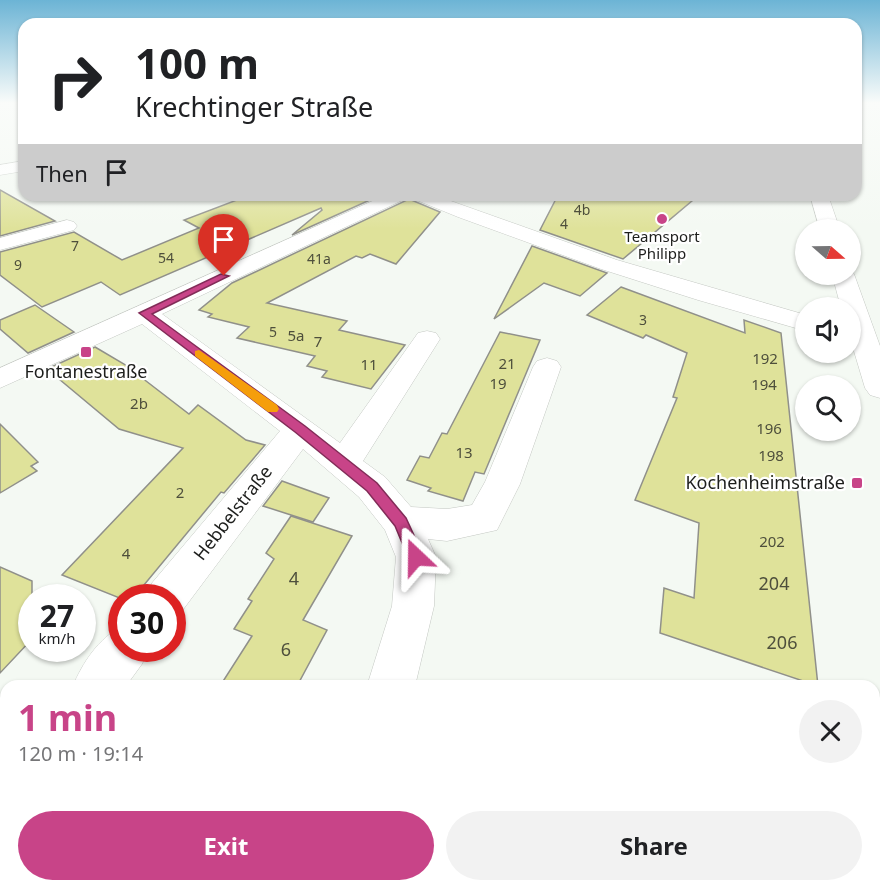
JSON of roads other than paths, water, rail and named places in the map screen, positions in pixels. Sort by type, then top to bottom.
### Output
[{"type":"street","points":[[0,170],[18,167]]},
{"type":"street","points":[[0,379],[388,201]]},
{"type":"street","points":[[432,201],[515,233],[632,273],[795,320]]},
{"type":"street","points":[[821,201],[827,219]]},
{"type":"street","points":[[0,244],[67,226]]},
{"type":"street","points":[[847,285],[880,388]]},
{"type":"street","points":[[144,313],[344,464],[372,487],[401,522],[416,557],[413,606],[393,680]]},
{"type":"street","points":[[344,464],[427,339]]},
{"type":"street","points":[[401,522],[447,525],[484,519],[502,484],[547,367]]},
{"type":"street","name":"Hebbelstraße","points":[[177,584],[300,429]]},
{"type":"street","points":[[101,680],[115,662]]},
{"type":"place","name":"Teamsport Philipp","points":[[662,219]]},
{"type":"place","name":"Fontanestraße","points":[[86,352]]},
{"type":"place","name":"Kochenheimstraße","points":[[857,483]]}]
